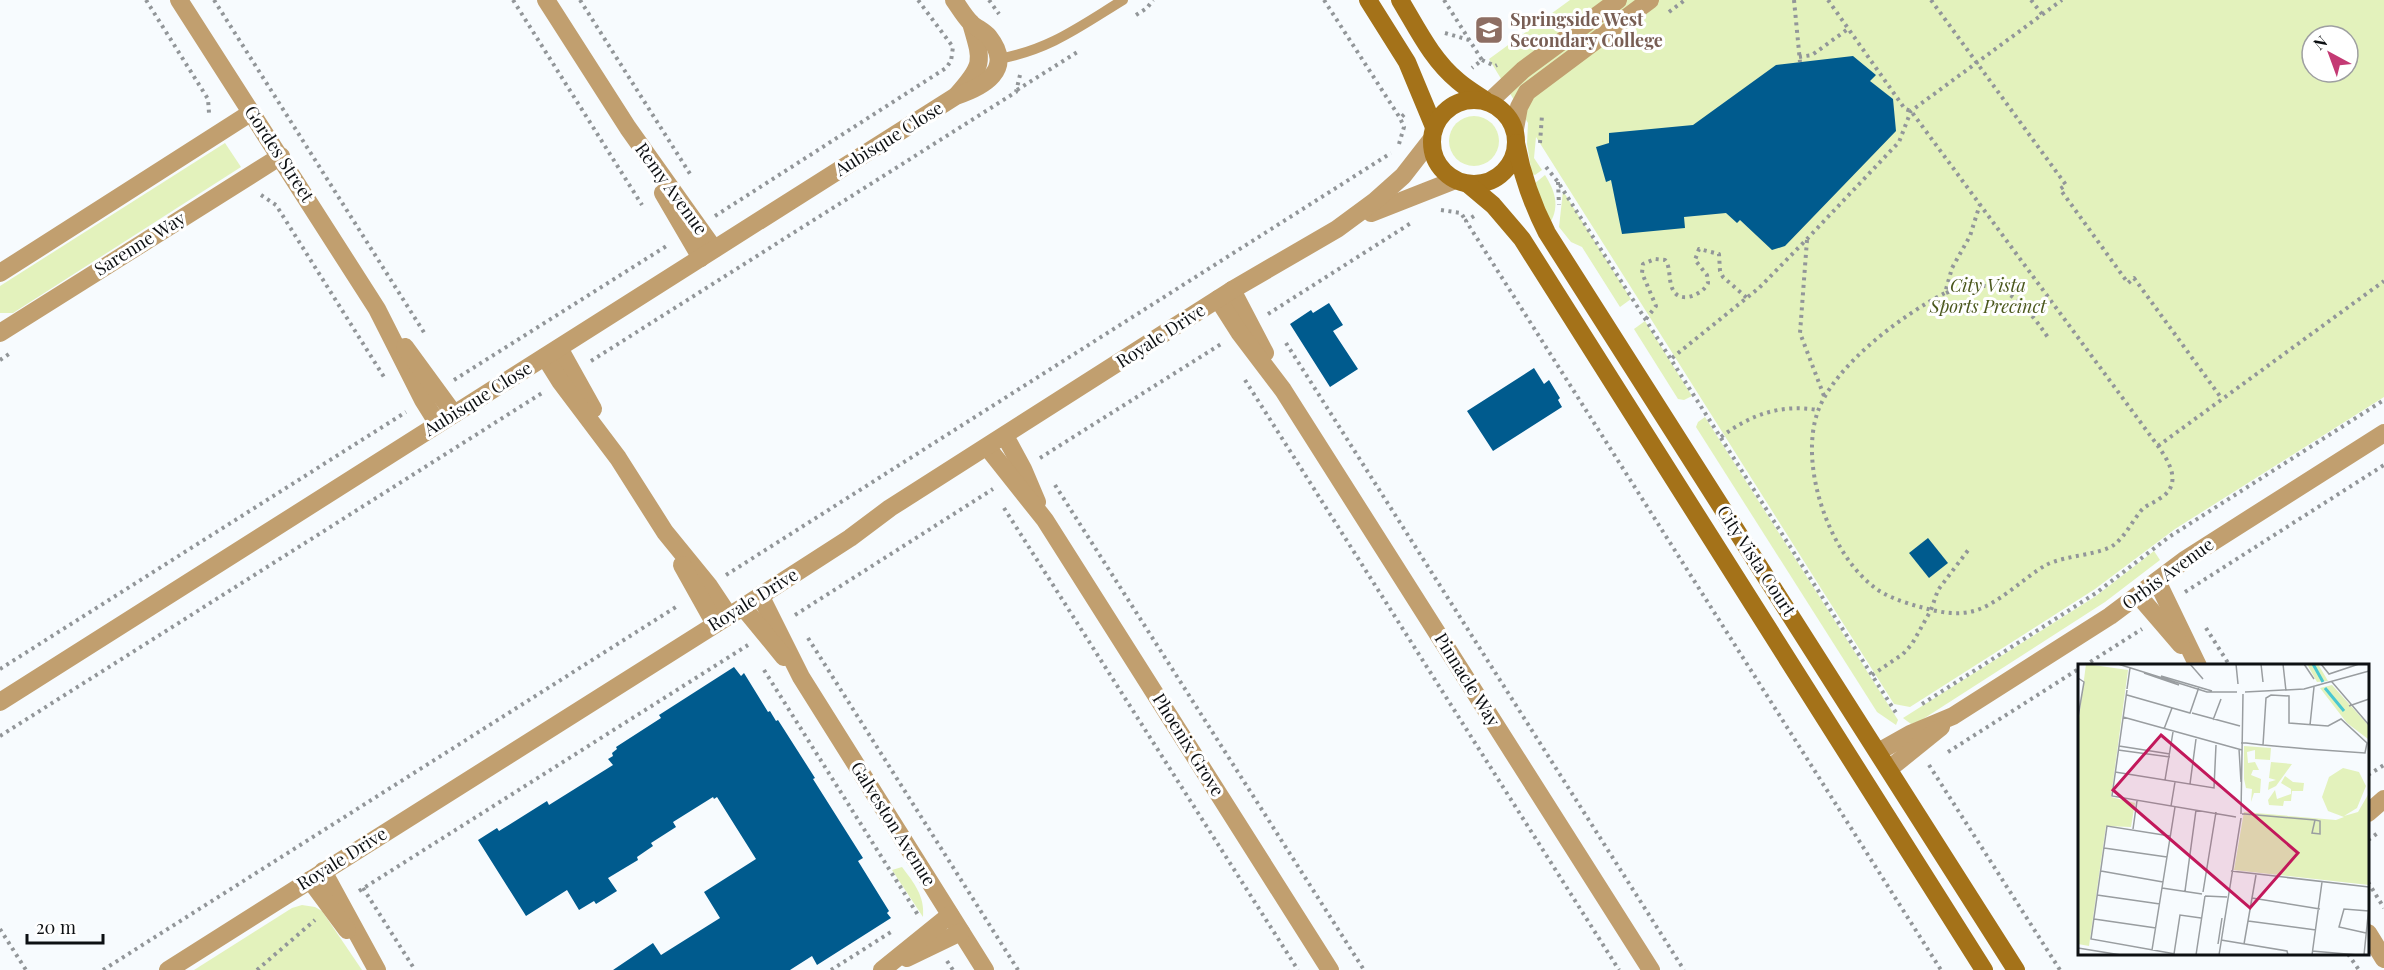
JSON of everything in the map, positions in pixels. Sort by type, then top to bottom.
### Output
[{"type":"street","name":"Gordes Street","points":[[179,0],[281,156],[431,395],[454,414]]},
{"type":"street","name":"Remy Avenue","points":[[546,0],[707,253]]},
{"type":"street","points":[[954,0],[971,23],[989,59]]},
{"type":"street","points":[[1368,0],[1407,62],[1432,133],[1437,163],[1445,173],[1461,182]]},
{"type":"street","points":[[1400,0],[1432,53],[1456,80],[1499,107],[1509,117],[1516,136]]},
{"type":"street","points":[[1488,102],[1523,70],[1618,0]]},
{"type":"street","points":[[1337,229],[1389,204],[1431,190],[1461,182],[1482,183],[1495,178],[1506,169],[1514,157],[1519,107],[1527,92],[1650,0]]},
{"type":"street","name":"Aubisque Close","points":[[0,702],[956,96],[989,59]]},
{"type":"street","points":[[1337,229],[1375,201],[1403,176],[1432,133],[1440,116],[1449,107],[1461,101],[1474,99],[1488,102]]},
{"type":"street","points":[[0,273],[252,112]]},
{"type":"street","name":"City Vista Court","points":[[1516,136],[1526,185],[1534,208],[1547,233],[2016,970]]},
{"type":"street","name":"Sarenne Way","points":[[0,333],[281,156]]},
{"type":"street","name":"City Vista Court","points":[[1461,182],[1493,205],[1522,239],[1984,970]]},
{"type":"street","name":"Royale Drive","points":[[168,970],[729,616],[1225,294],[1337,229]]},
{"type":"street","name":"Pinnacle Way","points":[[1225,294],[1251,325],[1283,390]]},
{"type":"street","name":"Pinnacle Way","points":[[1225,294],[1239,332],[1283,390],[1651,970]]},
{"type":"street","name":"Galveston Avenue","points":[[552,352],[560,381],[618,458],[703,590],[729,616],[765,634],[801,677]]},
{"type":"street","name":"Gordes Street","points":[[431,395],[438,424]]},
{"type":"street","name":"Orbis Avenue","points":[[1889,769],[1953,716],[2110,616],[2202,548],[2384,433]]},
{"type":"street","name":"Phoenix Grove","points":[[1005,436],[1016,474]]},
{"type":"street","name":"Phoenix Grove","points":[[987,447],[1016,474],[1330,970]]},
{"type":"street","points":[[2157,581],[2165,614],[2197,664]]},
{"type":"street","points":[[2138,595],[2165,614]]},
{"type":"street","name":"Galveston Avenue","points":[[760,596],[801,677],[985,970]]},
{"type":"street","name":"Orbis Avenue","points":[[1878,752],[1910,734],[1953,716]]},
{"type":"street","points":[[2369,803],[2384,798]]},
{"type":"street","points":[[2369,811],[2384,798]]},
{"type":"street","points":[[316,875],[375,966]]},
{"type":"street","points":[[886,968],[950,915]]},
{"type":"street","points":[[886,968],[961,932]]},
{"type":"street","points":[[2369,936],[2384,958]]},
{"type":"lane","points":[[989,59],[1022,55],[1050,44],[1123,0]]},
{"type":"path","points":[[146,0],[208,99],[209,113],[222,132]]},
{"type":"path","points":[[214,0],[429,340]]},
{"type":"path","points":[[513,0],[645,208]]},
{"type":"path","points":[[580,0],[698,186]]},
{"type":"path","points":[[0,669],[946,68],[951,61],[953,47],[918,0]]},
{"type":"path","points":[[103,970],[1397,149],[1404,127],[1400,118],[1324,0]]},
{"type":"path","points":[[1444,0],[1482,60],[1464,75]]},
{"type":"path","points":[[1667,14],[1685,0]]},
{"type":"path","points":[[1794,0],[1800,59],[1812,55],[1848,29]]},
{"type":"path","points":[[1828,0],[1905,109],[1911,111],[2158,446],[2174,477],[2170,489],[2160,499],[2145,506],[2115,544],[2055,561],[1983,608],[1972,612],[1947,613],[1909,604],[1878,589],[1857,568],[1837,539],[1819,500],[1811,463],[1812,434],[1818,410],[1835,379],[1858,356],[1915,311],[1945,293],[1967,286],[1979,286],[2005,292],[2025,306],[2049,339]]},
{"type":"path","points":[[1931,0],[2066,185],[2060,189],[2128,283],[2134,278],[2222,399]]},
{"type":"path","points":[[2031,0],[2042,14]]},
{"type":"path","points":[[1672,358],[1759,288],[1807,239],[1899,142],[1911,111],[2062,0]]},
{"type":"path","points":[[1540,145],[1543,105]]},
{"type":"path","points":[[1400,118],[1408,112]]},
{"type":"path","points":[[1544,163],[1672,358],[1899,718]]},
{"type":"path","points":[[249,176],[261,195],[276,205],[388,382]]},
{"type":"path","points":[[1945,293],[1952,268],[1970,236],[1980,204]]},
{"type":"path","points":[[710,205],[717,215]]},
{"type":"path","points":[[1436,208],[1461,213],[1941,970]]},
{"type":"path","points":[[1466,221],[1480,213]]},
{"type":"path","points":[[1251,325],[1421,217]]},
{"type":"path","points":[[662,236],[668,245]]},
{"type":"path","points":[[1807,239],[1800,333],[1824,396]]},
{"type":"path","points":[[1646,319],[1656,306],[1642,273],[1643,264],[1655,259],[1665,260],[1669,265],[1673,290],[1684,297],[1702,292],[1708,283],[1707,275],[1695,260],[1699,249],[1719,254],[1720,271],[1723,277],[1747,298]]},
{"type":"path","points":[[2158,446],[2384,281]]},
{"type":"path","points":[[1268,314],[1274,324]]},
{"type":"path","points":[[1280,334],[1684,970]]},
{"type":"path","points":[[800,625],[794,615],[1039,459],[1222,344],[1228,353]]},
{"type":"path","points":[[0,360],[10,354]]},
{"type":"path","points":[[448,370],[454,380]]},
{"type":"path","points":[[1241,373],[1619,970]]},
{"type":"path","points":[[1920,705],[2096,593],[2169,537],[2384,400]]},
{"type":"path","points":[[1721,437],[1751,418],[1783,408],[1818,410]]},
{"type":"path","points":[[1039,459],[1045,469]]},
{"type":"path","points":[[2087,664],[2188,600],[2184,593],[2384,465]]},
{"type":"path","points":[[1052,478],[1364,970]]},
{"type":"path","points":[[993,489],[1298,970]]},
{"type":"path","points":[[1872,675],[1912,644],[1931,610],[1938,590],[1969,549]]},
{"type":"path","points":[[2200,618],[2229,664]]},
{"type":"path","points":[[257,970],[336,905],[765,634]]},
{"type":"path","points":[[807,635],[1018,970]]},
{"type":"path","points":[[748,645],[754,655]]},
{"type":"path","points":[[760,665],[918,915],[908,921]]},
{"type":"path","points":[[1942,756],[2078,670]]},
{"type":"path","points":[[1918,747],[2060,970]]},
{"type":"path","points":[[1929,765],[1936,760]]},
{"type":"path","points":[[2369,774],[2384,765]]},
{"type":"path","points":[[2369,885],[2384,908]]},
{"type":"path","points":[[363,888],[415,970]]},
{"type":"path","points":[[831,970],[898,927]]},
{"type":"path","points":[[0,929],[26,970]]},
{"type":"path","points":[[2349,955],[2359,970]]},
{"type":"green space","name":"City Vista Sports Precinct","points":[[1570,0],[2384,0],[2384,397],[2175,529],[2095,589],[1910,707],[1894,704],[1536,137],[1534,158],[1542,170],[1535,175],[1532,174],[1527,144],[1528,123],[1489,59]]},
{"type":"green space","points":[[1474,116],[1483,118],[1494,127],[1499,141],[1497,150],[1488,161],[1474,166],[1465,164],[1454,155],[1449,141],[1451,132],[1460,121]]},
{"type":"green space","points":[[225,143],[241,167],[13,313],[0,313],[0,286]]},
{"type":"green space","points":[[1545,175],[1555,199],[1555,211],[1550,223],[1534,184]]},
{"type":"green space","points":[[1563,191],[1631,299],[1620,307],[1582,247],[1571,242],[1559,227]]},
{"type":"green space","points":[[1645,321],[1692,396],[1684,400],[1678,399],[1634,329]]},
{"type":"green space","points":[[1705,417],[1898,720],[1896,725],[1877,712],[1696,427],[1698,422]]},
{"type":"green space","points":[[2154,551],[2160,560],[2105,602],[1920,721],[1911,724],[1903,718],[2096,596]]},
{"type":"green space","points":[[902,867],[920,896],[923,917],[892,870]]},
{"type":"green space","points":[[302,905],[315,907],[322,911],[362,970],[194,970],[292,908]]},
{"type":"building","points":[[1853,56],[1876,75],[1870,81],[1893,99],[1896,131],[1785,246],[1772,250],[1740,220],[1737,223],[1726,213],[1684,217],[1685,228],[1622,234],[1611,180],[1606,182],[1596,147],[1609,143],[1609,133],[1693,125],[1776,65]]},
{"type":"building","points":[[1329,303],[1343,325],[1333,331],[1358,369],[1330,387],[1290,324],[1311,310],[1313,313]]},
{"type":"building","points":[[1534,368],[1544,384],[1549,380],[1560,398],[1558,400],[1562,407],[1493,451],[1467,411]]},
{"type":"building","points":[[1928,538],[1948,563],[1929,578],[1909,553]]},
{"type":"building","points":[[734,667],[741,676],[744,673],[768,712],[770,711],[776,721],[778,720],[815,778],[813,779],[863,858],[858,861],[891,918],[817,965],[812,956],[790,970],[613,970],[653,943],[661,955],[720,918],[704,892],[756,859],[717,797],[714,799],[713,797],[673,822],[676,827],[651,843],[653,846],[637,857],[638,860],[608,878],[617,891],[596,904],[594,901],[579,910],[567,890],[526,916],[478,840],[497,828],[499,831],[547,801],[549,805],[613,765],[608,759],[613,756],[612,753],[617,749],[616,747],[661,718],[659,715]]},
{"type":"place","name":"Springside West Secondary College","points":[[1489,30]]}]
